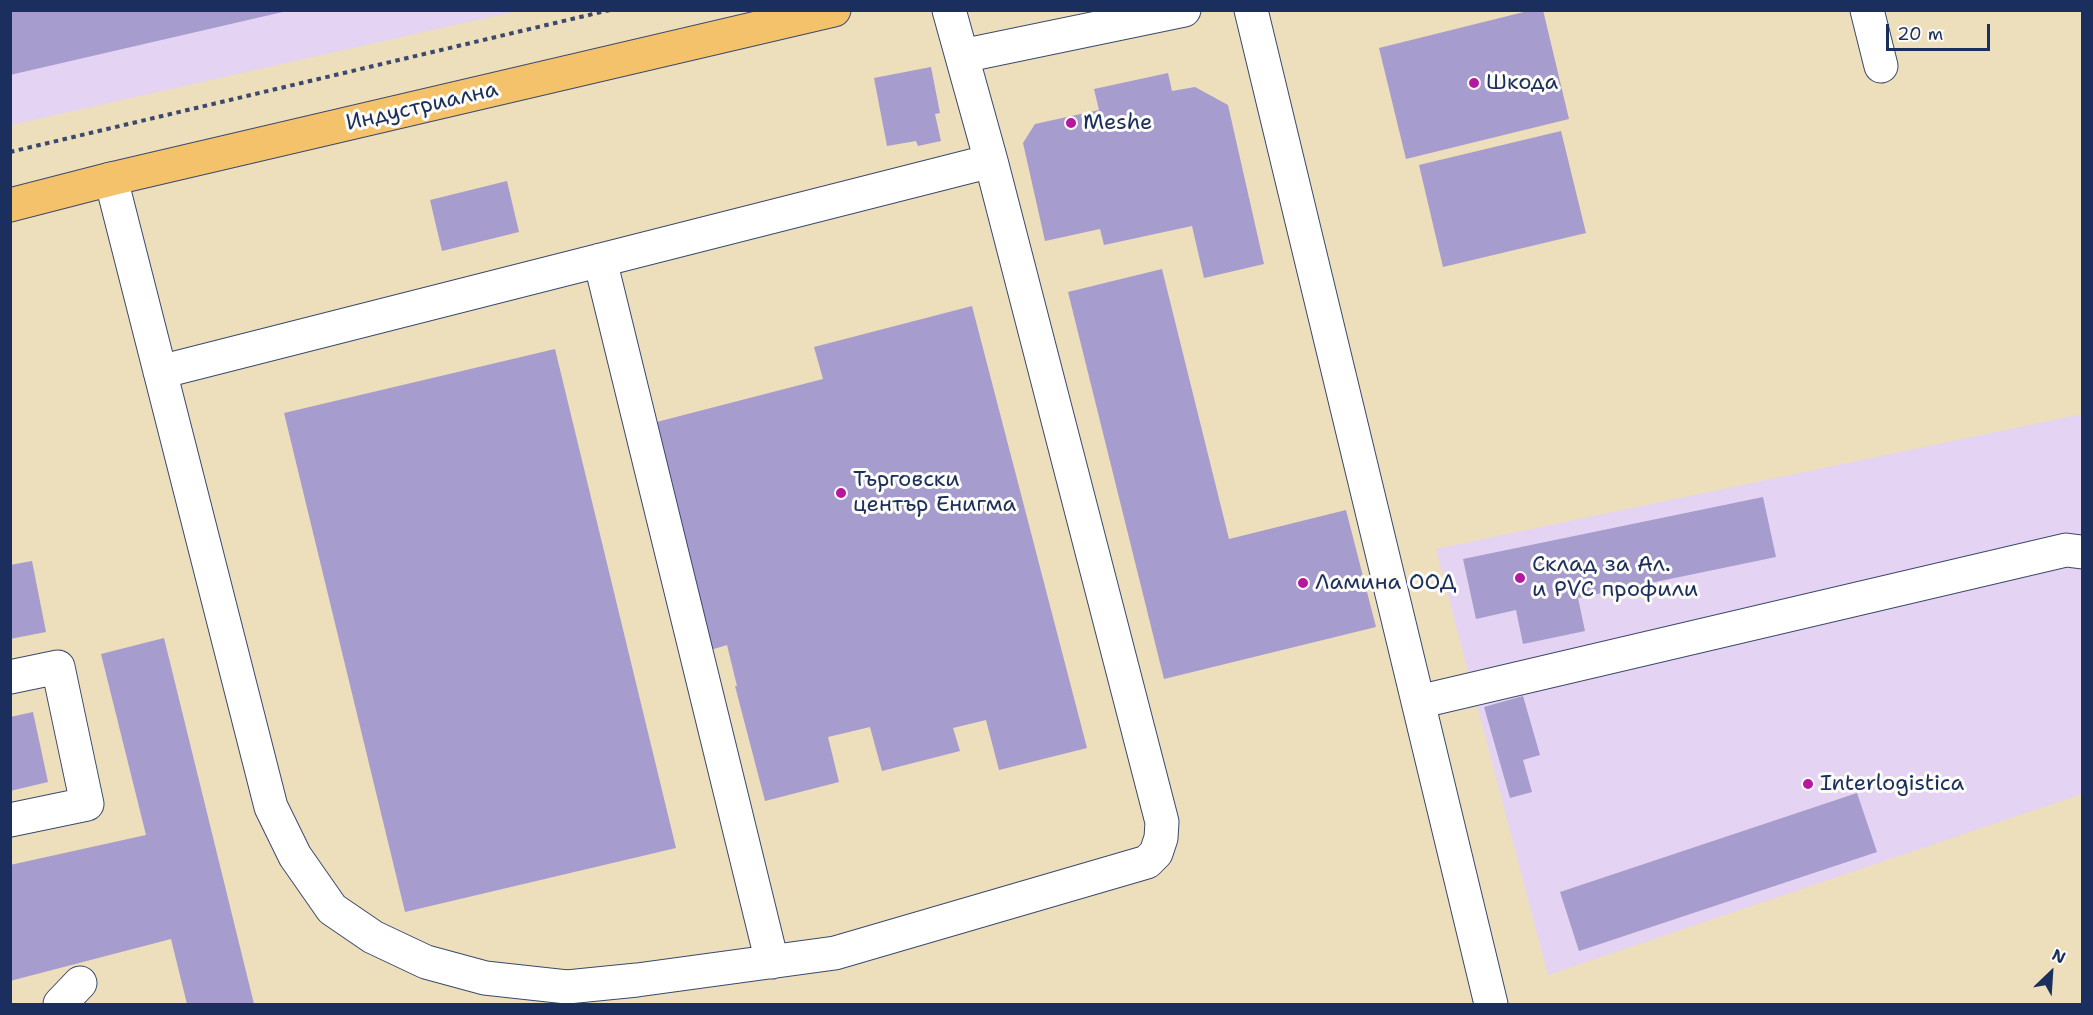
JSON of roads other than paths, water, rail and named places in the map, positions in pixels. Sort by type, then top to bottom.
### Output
[{"type":"main road","name":"Индустриална","points":[[10,205],[111,179],[834,10]]},
{"type":"street","points":[[111,179],[271,807],[295,856],[332,909],[373,938],[426,962],[485,978],[567,987],[637,980],[835,953],[1146,862],[1156,853],[1161,838],[1162,822],[991,161],[949,10]]},
{"type":"street","points":[[962,56],[1184,10]]},
{"type":"street","points":[[1251,10],[1491,1005]]},
{"type":"street","points":[[1867,10],[1881,66]]},
{"type":"street","points":[[160,372],[991,161]]},
{"type":"street","points":[[600,260],[772,962]]},
{"type":"street","points":[[1418,702],[2066,550],[2082,552]]},
{"type":"street","points":[[10,677],[58,667],[87,804],[10,820]]},
{"type":"place","name":"Шкода","points":[[1474,83]]},
{"type":"place","name":"Meshe","points":[[1071,123]]},
{"type":"place","name":"Търговски център Енигма","points":[[841,493]]},
{"type":"place","name":"Склад за Ал. и PVC профили","points":[[1520,578]]},
{"type":"place","name":"Ламина ООД","points":[[1303,583]]},
{"type":"place","name":"Interlogistica","points":[[1808,784]]}]
